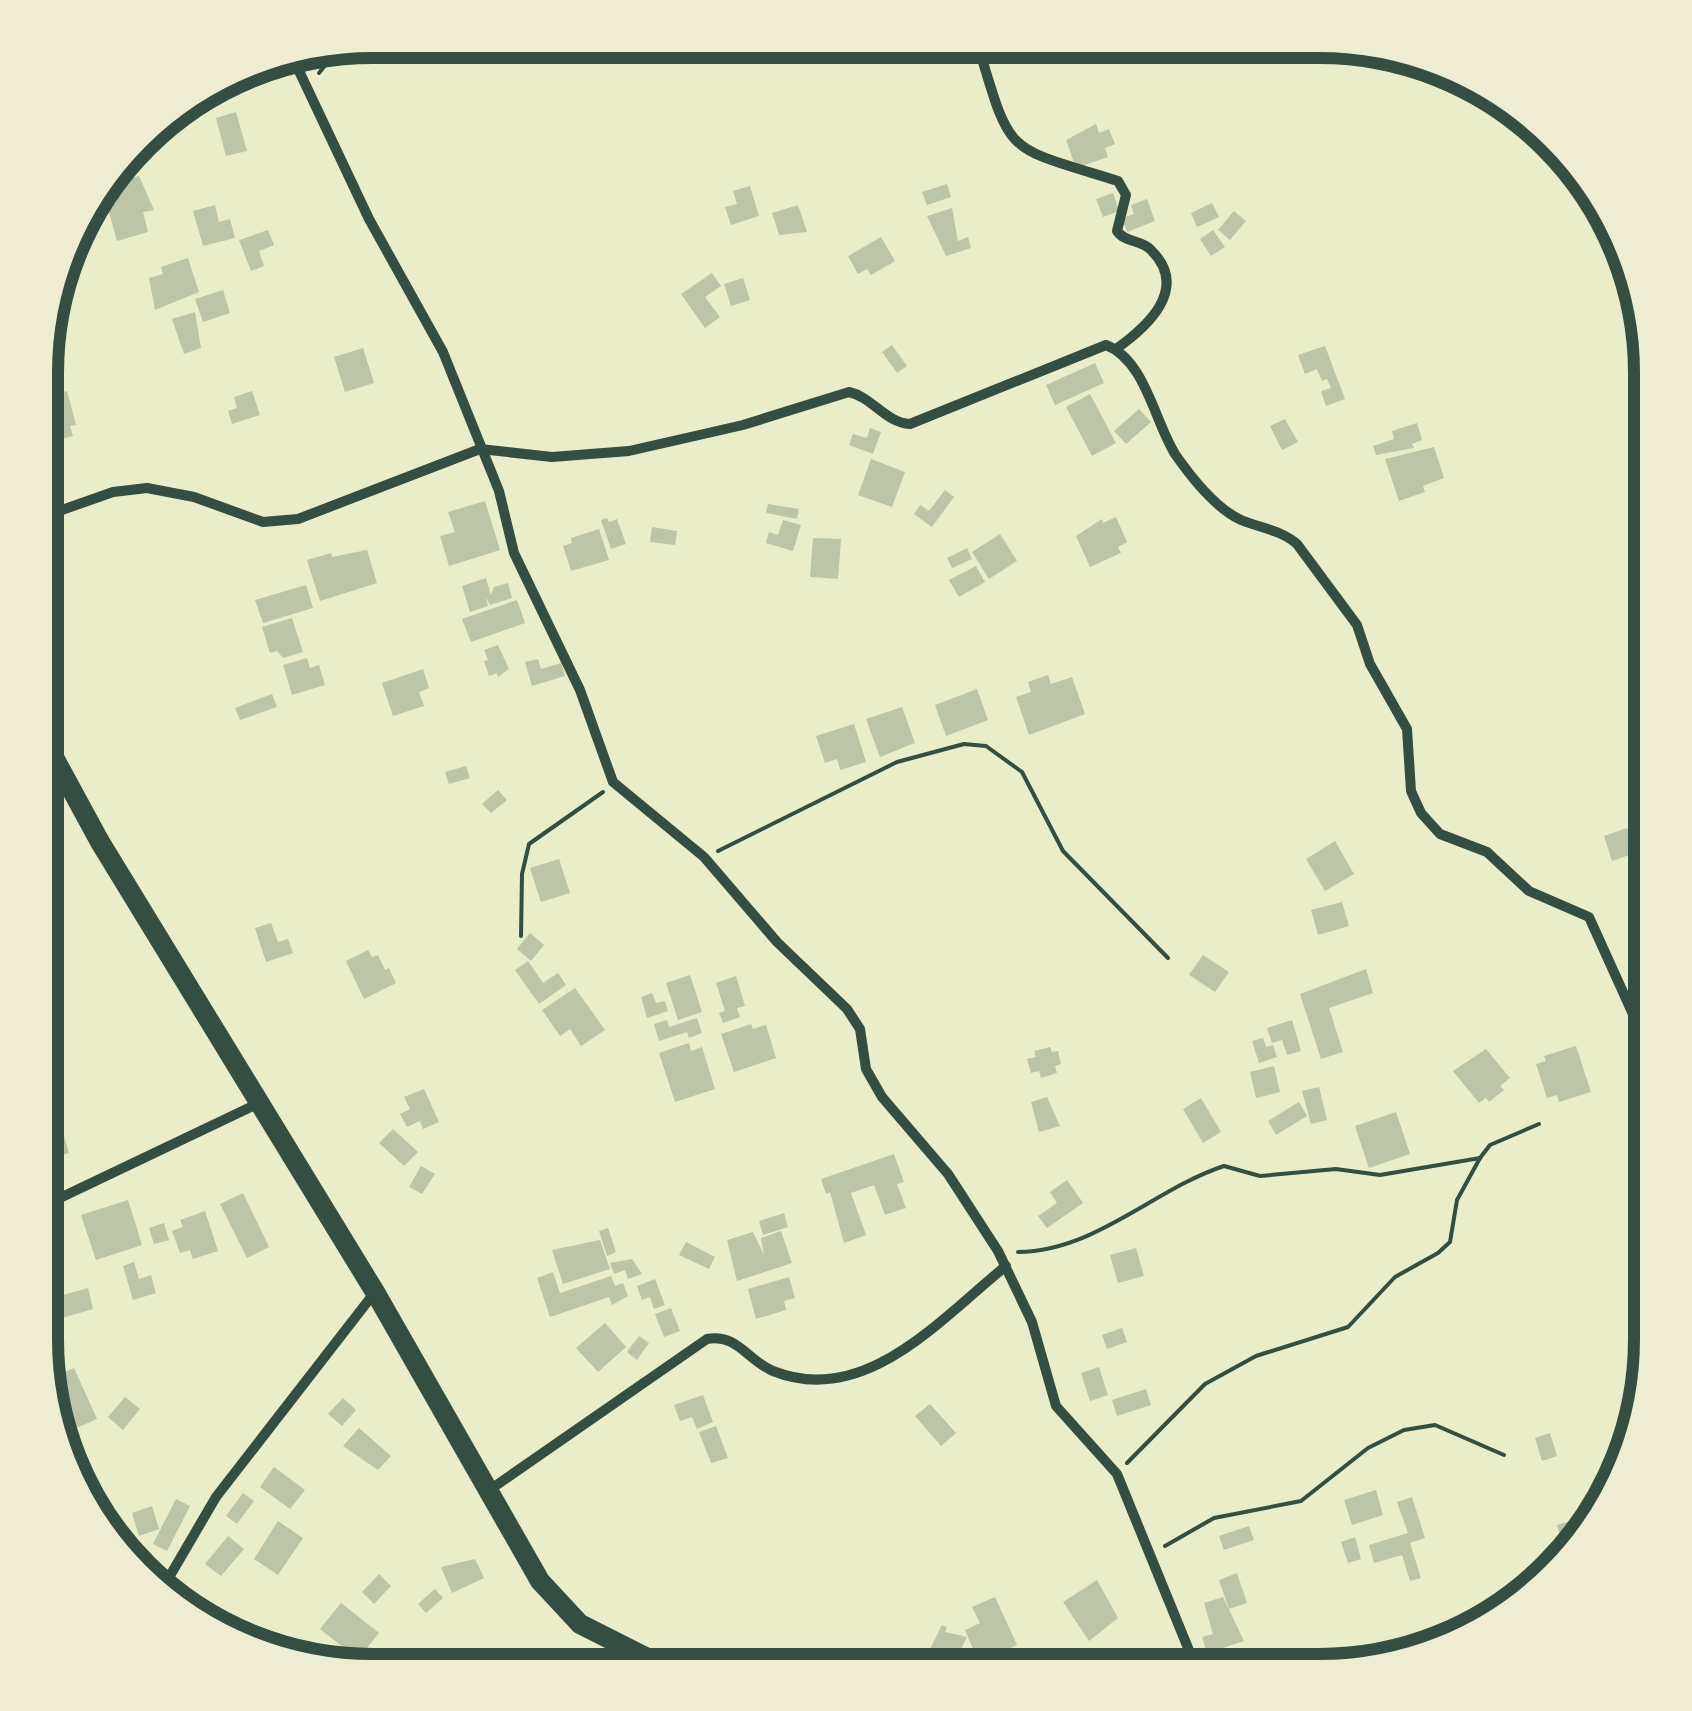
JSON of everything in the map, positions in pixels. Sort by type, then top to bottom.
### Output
[{"type":"main road","points":[[58,765],[100,842],[375,1292],[540,1581],[580,1624],[638,1653]]},
{"type":"street","points":[[982,58],[1000,122],[1011,137],[1040,158],[1118,182],[1126,195],[1116,231],[1121,238],[1148,247],[1160,263],[1166,287],[1164,304],[1150,324],[1116,349]]},
{"type":"street","points":[[296,67],[369,219],[442,352],[499,492],[514,553],[580,690],[613,782],[704,857],[777,942],[846,1009],[860,1030],[866,1069],[882,1097],[948,1174],[1006,1266],[1032,1322],[1056,1406],[1117,1474],[1191,1653]]},
{"type":"street","points":[[58,511],[113,492],[147,488],[194,497],[263,522],[298,519],[480,449],[552,458],[629,450],[743,425],[849,392],[863,394],[896,420],[910,424],[1094,346],[1116,349],[1126,355],[1174,452],[1198,484],[1235,517],[1286,535],[1297,544],[1357,624],[1370,664],[1406,728],[1411,790],[1421,814],[1440,834],[1486,852],[1529,891],[1589,917],[1634,1016]]},
{"type":"street","points":[[58,1198],[260,1103]]},
{"type":"street","points":[[488,1491],[707,1340],[720,1337],[732,1341],[765,1368],[798,1381],[836,1382],[863,1374],[896,1354],[1006,1266]]},
{"type":"street","points":[[169,1578],[216,1497],[375,1292]]},
{"type":"path","points":[[306,89],[329,61]]},
{"type":"path","points":[[704,857],[897,762],[964,744],[986,746],[1022,772],[1064,850],[1168,958]]},
{"type":"path","points":[[521,936],[522,874],[529,844],[613,782]]},
{"type":"path","points":[[1117,1474],[1205,1384],[1256,1356],[1348,1327],[1396,1277],[1438,1253],[1450,1242],[1458,1200],[1490,1145],[1539,1124]]},
{"type":"path","points":[[998,1251],[1024,1252],[1060,1245],[1112,1225],[1224,1166],[1260,1176],[1285,1177],[1336,1168],[1380,1175],[1480,1158]]},
{"type":"path","points":[[1152,1554],[1214,1518],[1300,1501],[1368,1448],[1404,1430],[1435,1426],[1504,1455]]},
{"type":"building","points":[[236,112],[247,151],[226,156],[216,118]]},
{"type":"building","points":[[1096,124],[1099,133],[1109,129],[1115,144],[1105,148],[1108,157],[1076,168],[1066,140]]},
{"type":"building","points":[[139,176],[154,210],[143,212],[148,232],[117,241],[107,204],[113,196],[120,194],[119,188],[125,180]]},
{"type":"building","points":[[947,184],[951,197],[927,205],[922,192]]},
{"type":"building","points":[[750,186],[759,216],[731,225],[725,207],[737,204],[733,191]]},
{"type":"building","points":[[1113,193],[1119,211],[1103,217],[1096,199]]},
{"type":"building","points":[[1147,199],[1155,221],[1127,232],[1122,218],[1134,214],[1131,205]]},
{"type":"building","points":[[1212,203],[1219,217],[1197,227],[1191,213]]},
{"type":"building","points":[[215,205],[219,222],[230,219],[235,238],[203,246],[193,211]]},
{"type":"building","points":[[798,205],[807,232],[779,235],[772,213]]},
{"type":"building","points":[[952,208],[958,241],[968,237],[971,248],[946,256],[927,216]]},
{"type":"building","points":[[1234,211],[1246,221],[1230,240],[1218,230]]},
{"type":"building","points":[[268,230],[274,245],[259,251],[264,266],[251,271],[239,240]]},
{"type":"building","points":[[1213,230],[1225,247],[1211,256],[1200,239]]},
{"type":"building","points":[[881,237],[895,261],[871,275],[867,269],[858,274],[848,256]]},
{"type":"building","points":[[188,258],[199,292],[155,310],[149,278],[163,274],[161,267]]},
{"type":"building","points":[[712,273],[721,286],[705,297],[720,317],[705,328],[681,294]]},
{"type":"building","points":[[743,278],[750,300],[731,306],[724,284]]},
{"type":"building","points":[[223,290],[230,313],[203,322],[195,299]]},
{"type":"building","points":[[195,312],[201,348],[184,354],[172,319]]},
{"type":"building","points":[[892,345],[907,366],[897,373],[882,352]]},
{"type":"building","points":[[1325,346],[1345,399],[1326,406],[1321,391],[1331,388],[1327,379],[1322,381],[1317,369],[1305,374],[1298,355]]},
{"type":"building","points":[[363,348],[374,383],[345,392],[334,357]]},
{"type":"building","points":[[1095,363],[1104,383],[1055,405],[1046,385]]},
{"type":"building","points":[[67,391],[76,425],[70,426],[73,436],[61,439],[58,430],[58,394]]},
{"type":"building","points":[[252,391],[260,415],[232,424],[228,411],[237,408],[234,397]]},
{"type":"building","points":[[1090,394],[1116,443],[1092,456],[1066,407]]},
{"type":"building","points":[[1139,409],[1151,422],[1126,444],[1114,431]]},
{"type":"building","points":[[1285,419],[1298,442],[1282,450],[1270,426]]},
{"type":"building","points":[[1417,423],[1422,440],[1412,444],[1414,448],[1376,455],[1373,446],[1394,439],[1392,431]]},
{"type":"building","points":[[870,428],[881,432],[873,454],[849,445],[853,434],[867,438]]},
{"type":"building","points":[[1434,447],[1444,478],[1423,486],[1425,492],[1399,501],[1385,459]]},
{"type":"building","points":[[871,459],[905,472],[892,507],[858,495]]},
{"type":"building","points":[[945,490],[954,497],[932,527],[914,514],[920,505],[929,511]]},
{"type":"building","points":[[485,501],[500,550],[449,566],[440,536],[455,532],[448,512]]},
{"type":"building","points":[[768,504],[799,509],[797,519],[766,513]]},
{"type":"building","points":[[1116,517],[1127,542],[1118,547],[1121,553],[1090,567],[1076,536],[1102,519],[1103,523]]},
{"type":"building","points":[[607,518],[609,522],[617,519],[626,544],[611,549],[601,520]]},
{"type":"building","points":[[783,520],[801,525],[793,551],[766,543],[769,532],[778,535]]},
{"type":"building","points":[[652,527],[677,531],[675,545],[650,542]]},
{"type":"building","points":[[599,529],[609,560],[571,571],[563,546],[572,543],[571,538]]},
{"type":"building","points":[[1000,534],[1017,561],[989,579],[972,552]]},
{"type":"building","points":[[813,538],[841,539],[838,579],[810,577]]},
{"type":"building","points":[[967,548],[972,559],[952,568],[947,558]]},
{"type":"building","points":[[367,550],[377,583],[320,601],[307,560]]},
{"type":"building","points":[[976,566],[985,582],[959,597],[949,580]]},
{"type":"building","points":[[486,578],[491,595],[494,587],[508,583],[512,598],[490,605],[485,596],[488,606],[470,612],[462,586]]},
{"type":"building","points":[[306,585],[313,608],[263,623],[255,600]]},
{"type":"building","points":[[517,600],[525,623],[471,642],[462,619]]},
{"type":"building","points":[[292,618],[303,652],[283,658],[277,651],[270,653],[262,627]]},
{"type":"building","points":[[498,645],[509,669],[498,677],[497,673],[489,676],[484,650]]},
{"type":"building","points":[[307,658],[310,668],[319,665],[325,685],[292,695],[283,665]]},
{"type":"building","points":[[538,659],[541,669],[561,663],[565,676],[532,686],[525,662]]},
{"type":"building","points":[[423,669],[429,688],[419,692],[424,706],[393,716],[382,683]]},
{"type":"building","points":[[1048,675],[1051,684],[1072,677],[1085,714],[1029,735],[1016,697],[1031,692],[1028,682]]},
{"type":"building","points":[[977,689],[988,720],[946,736],[935,705]]},
{"type":"building","points":[[272,694],[277,707],[240,720],[235,708]]},
{"type":"building","points":[[902,707],[915,743],[880,757],[866,719]]},
{"type":"building","points":[[854,724],[866,762],[840,770],[837,759],[825,763],[816,736]]},
{"type":"building","points":[[466,766],[470,778],[449,784],[445,772]]},
{"type":"building","points":[[498,790],[507,800],[491,813],[482,804]]},
{"type":"building","points":[[1627,828],[1634,853],[1612,861],[1604,836]]},
{"type":"building","points":[[1335,841],[1354,874],[1325,891],[1306,859]]},
{"type":"building","points":[[559,859],[570,893],[541,902],[530,868]]},
{"type":"building","points":[[1342,902],[1349,926],[1318,935],[1311,910]]},
{"type":"building","points":[[271,923],[278,942],[288,939],[293,953],[266,962],[255,928]]},
{"type":"building","points":[[530,933],[544,945],[531,961],[517,949]]},
{"type":"building","points":[[368,950],[372,957],[378,955],[396,983],[364,999],[346,961]]},
{"type":"building","points":[[1203,955],[1229,972],[1215,992],[1189,975]]},
{"type":"building","points":[[528,961],[543,983],[558,973],[566,985],[539,1004],[515,970]]},
{"type":"building","points":[[1366,969],[1373,993],[1329,1008],[1343,1052],[1321,1059],[1300,994]]},
{"type":"building","points":[[690,975],[702,1012],[678,1020],[666,983]]},
{"type":"building","points":[[736,976],[745,1006],[737,1008],[740,1017],[723,1023],[719,1013],[725,1011],[716,983]]},
{"type":"building","points":[[575,988],[605,1030],[581,1046],[570,1029],[560,1036],[542,1010]]},
{"type":"building","points":[[652,993],[656,1003],[665,1001],[668,1011],[647,1018],[641,997]]},
{"type":"building","points":[[697,1018],[702,1033],[689,1038],[687,1032],[659,1041],[654,1024],[667,1020],[669,1027]]},
{"type":"building","points":[[1292,1020],[1301,1051],[1287,1055],[1282,1040],[1272,1043],[1267,1028]]},
{"type":"building","points":[[751,1024],[753,1029],[766,1025],[776,1058],[734,1072],[721,1034]]},
{"type":"building","points":[[1263,1038],[1266,1047],[1273,1045],[1277,1057],[1259,1063],[1252,1041]]},
{"type":"building","points":[[689,1043],[691,1051],[702,1047],[715,1089],[675,1102],[659,1053]]},
{"type":"building","points":[[1576,1046],[1591,1092],[1559,1102],[1557,1095],[1547,1098],[1536,1064],[1546,1061],[1544,1056]]},
{"type":"building","points":[[1050,1047],[1052,1052],[1058,1051],[1061,1064],[1055,1066],[1057,1073],[1041,1078],[1039,1071],[1031,1073],[1027,1059],[1036,1057],[1034,1051]]},
{"type":"building","points":[[1486,1049],[1510,1078],[1500,1086],[1504,1090],[1489,1102],[1486,1098],[1479,1103],[1453,1071]]},
{"type":"building","points":[[1274,1066],[1280,1092],[1256,1098],[1250,1072]]},
{"type":"building","points":[[1319,1087],[1327,1120],[1311,1124],[1302,1091]]},
{"type":"building","points":[[424,1089],[439,1122],[423,1129],[420,1121],[407,1127],[400,1114],[410,1109],[404,1097]]},
{"type":"building","points":[[1047,1097],[1060,1126],[1039,1132],[1031,1102]]},
{"type":"building","points":[[1201,1098],[1221,1132],[1203,1143],[1183,1109]]},
{"type":"building","points":[[1299,1102],[1307,1116],[1276,1135],[1268,1121]]},
{"type":"building","points":[[1396,1112],[1410,1154],[1369,1168],[1355,1126]]},
{"type":"building","points":[[58,1116],[69,1153],[58,1156]]},
{"type":"building","points":[[393,1129],[418,1152],[404,1166],[379,1143]]},
{"type":"building","points":[[894,1154],[904,1182],[897,1184],[906,1208],[885,1215],[874,1185],[851,1193],[866,1235],[844,1243],[830,1192],[826,1194],[821,1179]]},
{"type":"building","points":[[421,1166],[435,1174],[422,1194],[409,1187]]},
{"type":"building","points":[[1067,1180],[1083,1203],[1047,1228],[1038,1216],[1057,1203],[1050,1192]]},
{"type":"building","points":[[243,1193],[269,1247],[247,1258],[220,1204]]},
{"type":"building","points":[[128,1200],[142,1245],[96,1260],[81,1215]]},
{"type":"building","points":[[205,1211],[218,1251],[193,1259],[190,1250],[180,1253],[172,1231],[183,1227],[180,1220]]},
{"type":"building","points":[[784,1213],[788,1227],[763,1235],[759,1221]]},
{"type":"building","points":[[164,1223],[169,1240],[154,1244],[149,1228]]},
{"type":"building","points":[[608,1228],[616,1252],[607,1256],[599,1231]]},
{"type":"building","points":[[781,1231],[792,1263],[737,1281],[727,1240],[753,1232],[764,1255],[761,1238]]},
{"type":"building","points":[[600,1240],[610,1269],[563,1284],[552,1250]]},
{"type":"building","points":[[686,1242],[715,1257],[709,1269],[679,1255]]},
{"type":"building","points":[[1136,1248],[1144,1276],[1118,1283],[1110,1255]]},
{"type":"building","points":[[632,1259],[642,1274],[628,1279],[625,1270],[614,1274],[610,1263]]},
{"type":"building","points":[[134,1262],[139,1279],[151,1275],[156,1293],[133,1300],[123,1266]]},
{"type":"building","points":[[553,1272],[560,1293],[611,1276],[615,1286],[623,1283],[628,1296],[612,1305],[609,1297],[550,1317],[537,1278]]},
{"type":"building","points":[[789,1277],[795,1298],[784,1301],[786,1310],[756,1319],[748,1289]]},
{"type":"building","points":[[655,1279],[665,1305],[654,1309],[650,1297],[642,1300],[637,1286]]},
{"type":"building","points":[[88,1288],[93,1309],[62,1318],[58,1296]]},
{"type":"building","points":[[671,1308],[680,1331],[664,1337],[655,1314]]},
{"type":"building","points":[[605,1323],[626,1347],[598,1372],[576,1348]]},
{"type":"building","points":[[1122,1328],[1127,1342],[1107,1349],[1102,1335]]},
{"type":"building","points":[[639,1336],[649,1343],[637,1360],[627,1352]]},
{"type":"building","points":[[1099,1367],[1108,1395],[1090,1401],[1081,1373]]},
{"type":"building","points":[[74,1368],[97,1419],[72,1430],[60,1374]]},
{"type":"building","points":[[1146,1389],[1151,1405],[1117,1416],[1112,1400]]},
{"type":"building","points":[[703,1395],[713,1422],[697,1429],[692,1417],[680,1421],[674,1405]]},
{"type":"building","points":[[125,1397],[140,1409],[123,1430],[108,1417]]},
{"type":"building","points":[[343,1398],[356,1410],[342,1426],[328,1414]]},
{"type":"building","points":[[930,1404],[956,1433],[941,1446],[915,1416]]},
{"type":"building","points":[[716,1426],[728,1458],[711,1463],[699,1432]]},
{"type":"building","points":[[359,1428],[391,1456],[378,1470],[343,1446]]},
{"type":"building","points":[[1550,1433],[1557,1456],[1542,1461],[1535,1438]]},
{"type":"building","points":[[274,1467],[305,1490],[290,1509],[260,1487]]},
{"type":"building","points":[[1376,1490],[1383,1515],[1352,1525],[1344,1500]]},
{"type":"building","points":[[243,1493],[254,1501],[237,1524],[226,1516]]},
{"type":"building","points":[[1412,1497],[1425,1538],[1410,1543],[1421,1578],[1410,1581],[1402,1555],[1374,1563],[1369,1545],[1408,1533],[1397,1502]]},
{"type":"building","points":[[176,1499],[190,1506],[167,1551],[153,1544]]},
{"type":"building","points":[[152,1506],[159,1529],[139,1536],[132,1513]]},
{"type":"building","points":[[1577,1519],[1561,1539],[1557,1525]]},
{"type":"building","points":[[278,1521],[303,1538],[278,1575],[254,1559]]},
{"type":"building","points":[[1249,1526],[1254,1540],[1224,1550],[1219,1536]]},
{"type":"building","points":[[228,1536],[244,1549],[221,1576],[205,1564]]},
{"type":"building","points":[[1355,1537],[1361,1559],[1348,1563],[1341,1542]]},
{"type":"building","points":[[475,1559],[484,1578],[452,1593],[441,1567]]},
{"type":"building","points":[[1237,1573],[1247,1603],[1229,1609],[1219,1580]]},
{"type":"building","points":[[379,1574],[391,1586],[374,1604],[362,1592]]},
{"type":"building","points":[[1097,1580],[1118,1618],[1089,1641],[1063,1602]]},
{"type":"building","points":[[435,1589],[443,1598],[426,1613],[418,1604]]},
{"type":"building","points":[[995,1597],[1017,1645],[1005,1653],[970,1653],[974,1651],[965,1630],[980,1623],[972,1607]]},
{"type":"building","points":[[1223,1597],[1244,1641],[1207,1653],[1202,1637],[1213,1634],[1204,1603]]},
{"type":"building","points":[[341,1603],[379,1633],[363,1653],[352,1653],[320,1629]]},
{"type":"building","points":[[942,1625],[947,1627],[945,1632],[967,1637],[959,1653],[928,1653]]}]
